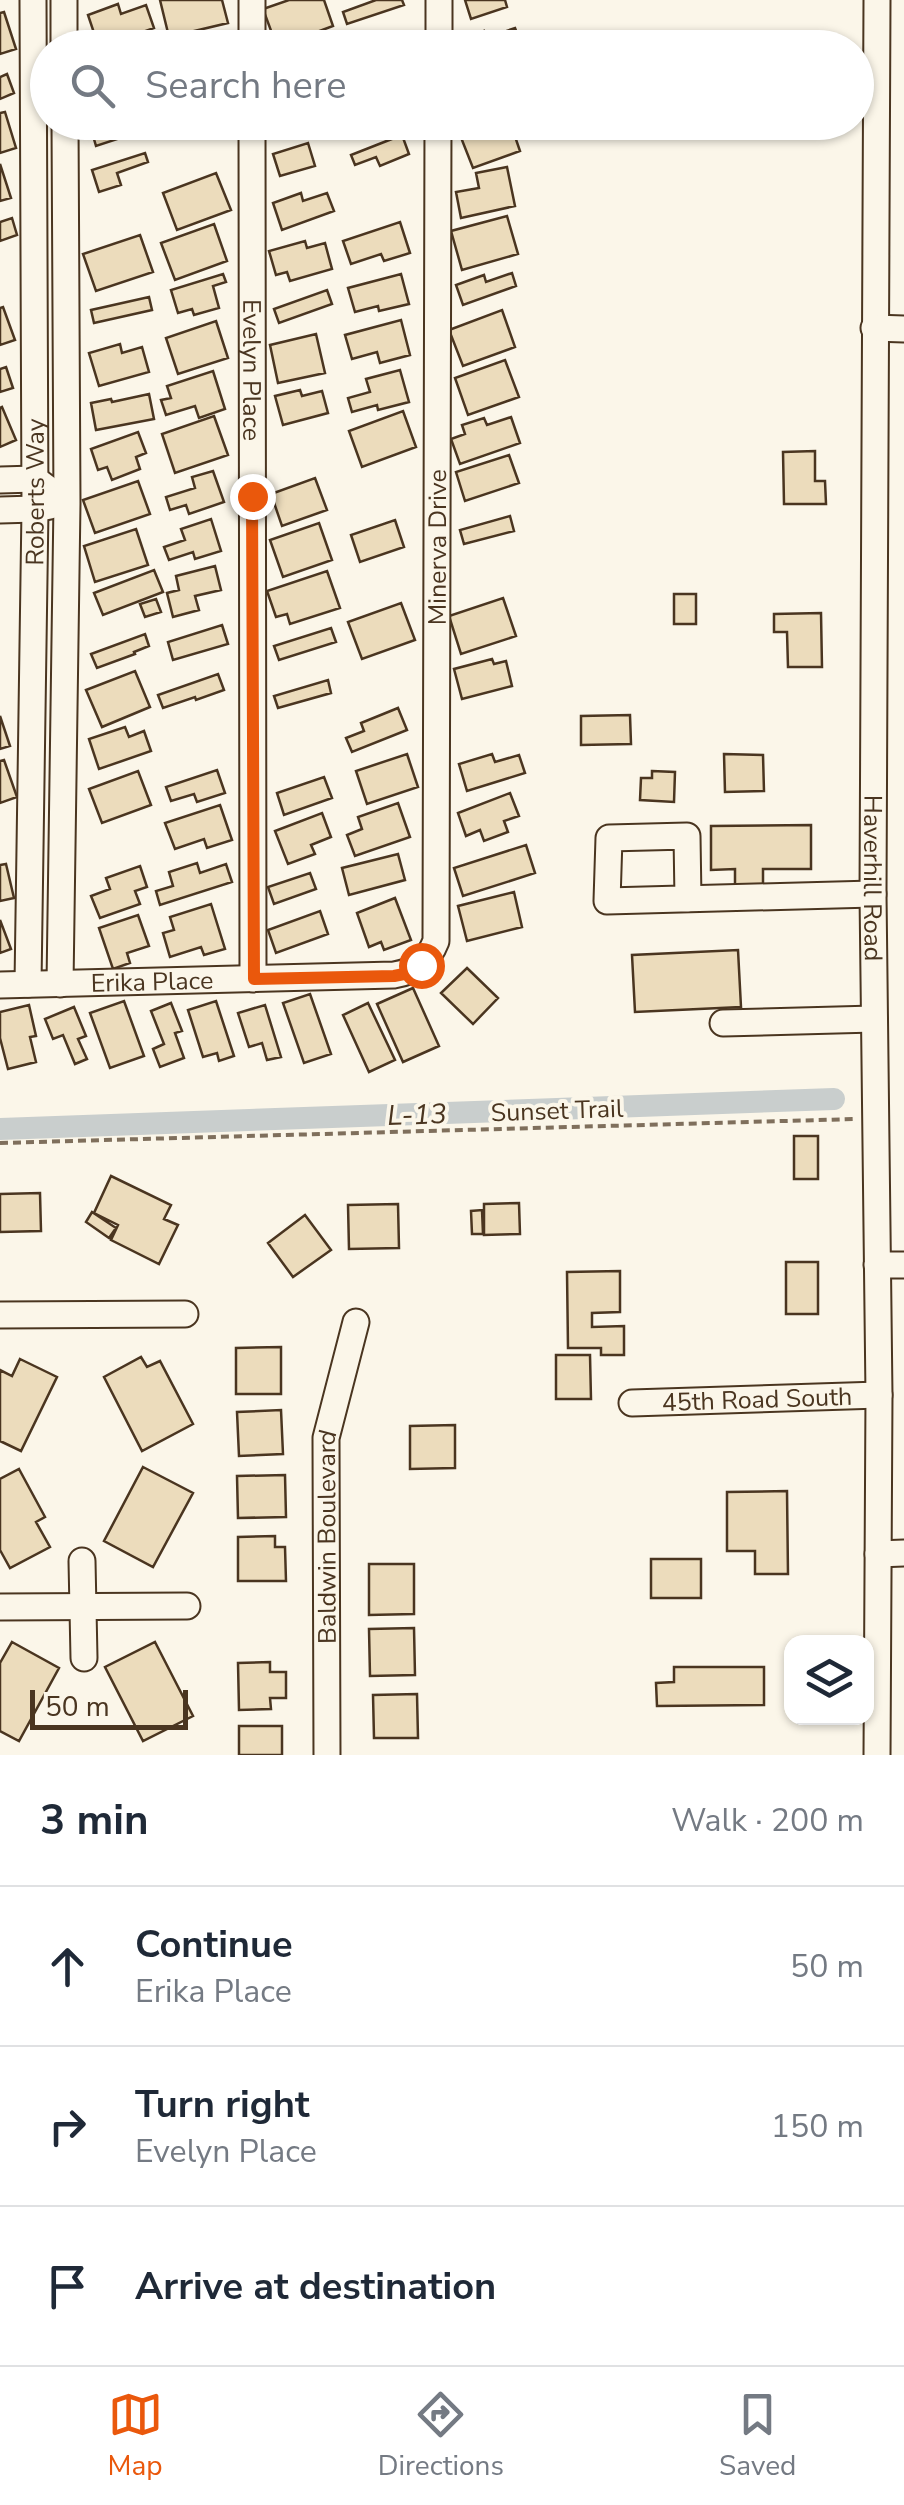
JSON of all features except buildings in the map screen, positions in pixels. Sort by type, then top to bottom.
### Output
[{"type":"street","name":"Roberts Way","points":[[32,0],[32,30]]},
{"type":"street","points":[[64,0],[64,30]]},
{"type":"street","points":[[252,0],[252,30]]},
{"type":"street","points":[[438,30],[439,0]]},
{"type":"street","name":"Haverhill Road","points":[[876,0],[874,1019],[880,1395],[891,1554],[877,1755]]},
{"type":"street","points":[[877,110],[904,110]]},
{"type":"street","name":"Roberts Way","points":[[28,984],[35,509],[33,140]]},
{"type":"street","name":"Roberts Way","points":[[60,984],[67,503],[65,140]]},
{"type":"street","name":"Evelyn Place","points":[[252,140],[254,979]]},
{"type":"street","name":"Minerva Drive","points":[[421,965],[436,940],[438,140]]},
{"type":"street","points":[[874,328],[904,329]]},
{"type":"street","points":[[0,480],[35,479],[67,503]]},
{"type":"street","points":[[0,510],[67,503]]},
{"type":"street","points":[[688,899],[873,894]]},
{"type":"street","name":"Erika Place","points":[[0,985],[394,976],[421,965]]},
{"type":"street","points":[[723,1024],[874,1019]]},
{"type":"street","points":[[877,1265],[904,1266]]},
{"type":"street","points":[[0,1315],[185,1314]]},
{"type":"street","name":"Baldwin Boulevard","points":[[328,1755],[326,1438],[356,1322]]},
{"type":"street","name":"45th Road South","points":[[632,1403],[880,1395]]},
{"type":"street","points":[[82,1561],[84,1658]]},
{"type":"street","points":[[0,1607],[187,1606]]},
{"type":"path","name":"Sunset Trail","points":[[0,1144],[875,1119]]},
{"type":"waterway","name":"L-13","points":[[0,1129],[834,1099]]},
{"type":"route","points":[[252,496],[254,979],[394,976],[421,965]]}]
